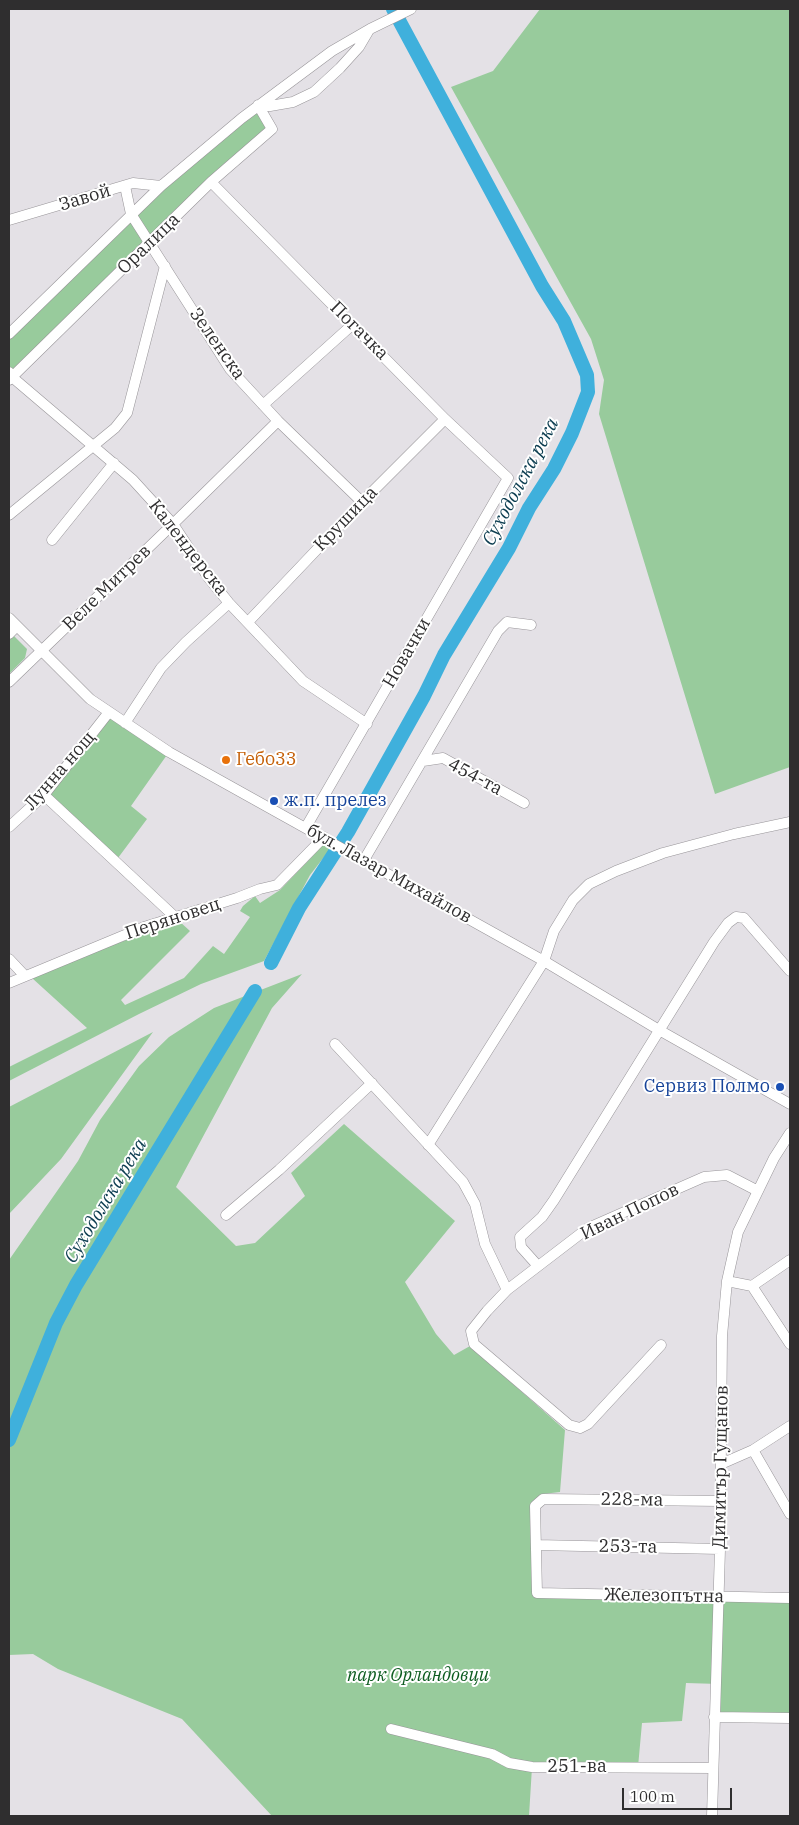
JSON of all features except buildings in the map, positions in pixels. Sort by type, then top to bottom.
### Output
[{"type":"street","name":"Оралица","points":[[9,334],[161,186],[258,105],[332,51],[370,29],[408,11]]},
{"type":"street","points":[[258,105],[270,106],[293,102],[314,92],[359,47],[370,29]]},
{"type":"street","name":"Оралица","points":[[10,376],[151,242],[211,182],[272,128],[258,105]]},
{"type":"street","name":"Погачка","points":[[211,182],[445,419],[508,478]]},
{"type":"street","name":"Завой","points":[[9,220],[133,183],[161,186]]},
{"type":"street","name":"Зеленска","points":[[124,186],[132,214],[230,369],[278,420],[362,502]]},
{"type":"street","points":[[9,515],[115,428],[127,414],[165,266]]},
{"type":"street","points":[[264,405],[352,325]]},
{"type":"street","name":"Календерска","points":[[10,376],[134,480],[173,524],[208,577],[229,602],[303,681],[366,724]]},
{"type":"street","name":"Крушица","points":[[248,622],[362,502],[445,419]]},
{"type":"street","name":"Веле Митрев","points":[[9,682],[278,420]]},
{"type":"street","points":[[52,540],[114,463]]},
{"type":"street","name":"Новачки","points":[[306,828],[508,478]]},
{"type":"street","points":[[125,723],[161,668],[229,602]]},
{"type":"street","name":"бул. Лазар Михайлов","points":[[9,618],[90,699],[169,752],[544,961],[659,1030],[790,1104]]},
{"type":"street","points":[[364,860],[498,631],[507,622],[530,625]]},
{"type":"street","points":[[9,634],[16,626]]},
{"type":"street","name":"Лунна нощ","points":[[9,827],[44,795],[109,712]]},
{"type":"street","name":"454-та","points":[[423,761],[443,758],[524,803]]},
{"type":"street","points":[[44,795],[174,917]]},
{"type":"street","points":[[428,1145],[544,961],[554,931],[573,900],[589,884],[662,853],[734,834],[790,822]]},
{"type":"street","name":"Перяновец","points":[[9,983],[144,927],[277,885],[325,838]]},
{"type":"street","points":[[538,1266],[521,1247],[520,1237],[542,1217],[554,1200],[714,942],[728,923],[736,917],[744,918],[790,970]]},
{"type":"street","points":[[9,959],[25,976]]},
{"type":"street","points":[[335,1044],[463,1182],[475,1204],[485,1244],[507,1290]]},
{"type":"street","points":[[226,1215],[279,1170],[372,1082]]},
{"type":"street","name":"Димитър Гущанов","points":[[712,1816],[721,1501],[722,1336],[727,1281],[738,1232],[758,1191],[786,1146],[790,1133]]},
{"type":"street","name":"Иван Попов","points":[[661,1345],[588,1424],[580,1428],[569,1425],[474,1344],[471,1331],[507,1290],[588,1228],[704,1177],[727,1174],[758,1191]]},
{"type":"street","points":[[752,1286],[790,1260]]},
{"type":"street","points":[[727,1281],[752,1286],[790,1344]]},
{"type":"street","points":[[721,1464],[752,1450],[790,1426]]},
{"type":"street","points":[[752,1450],[790,1514]]},
{"type":"street","name":"228-ма","points":[[536,1545],[535,1506],[543,1499],[721,1501]]},
{"type":"street","name":"253-та","points":[[536,1545],[720,1549]]},
{"type":"street","name":"Железопътна","points":[[536,1545],[537,1593],[790,1598]]},
{"type":"street","points":[[714,1718],[790,1718]]},
{"type":"street","name":"251-ва","points":[[391,1729],[492,1754],[509,1764],[532,1767],[713,1768]]},
{"type":"green space","points":[[540,9],[790,9],[790,767],[715,794],[599,414],[604,380],[591,339],[451,87],[493,71]]},
{"type":"green space","points":[[258,105],[272,129],[9,380],[9,334],[131,214]]},
{"type":"green space","points":[[12,634],[27,649],[25,658],[9,674],[9,638]]},
{"type":"green space","points":[[109,712],[169,752],[131,806],[147,819],[115,862],[44,795]]},
{"type":"green space","points":[[324,844],[331,848],[310,875],[264,961],[201,984],[9,1081],[9,1067],[87,1028],[32,978],[104,948],[179,921],[190,931],[121,1000],[125,1005],[184,978],[213,946],[224,954],[250,917],[240,911],[243,906],[255,896],[260,903],[280,890]]},
{"type":"green space","name":"парк Орландовци","points":[[302,974],[272,1008],[176,1187],[236,1246],[255,1243],[305,1196],[291,1173],[344,1124],[455,1221],[405,1282],[436,1334],[454,1355],[470,1346],[565,1430],[560,1492],[543,1494],[530,1505],[533,1596],[790,1602],[790,1715],[718,1714],[719,1684],[686,1683],[682,1721],[642,1723],[638,1767],[532,1767],[529,1816],[272,1816],[182,1719],[58,1669],[33,1654],[9,1655],[9,1260],[78,1161],[100,1120],[139,1066],[169,1037],[214,1008]]},
{"type":"green space","points":[[153,1032],[61,1159],[9,1214],[9,1107]]},
{"type":"waterway","name":"Суходолска река","points":[[271,963],[299,908],[348,832],[424,696],[444,655],[509,548],[529,508],[554,469],[572,433],[588,392],[587,375],[564,321],[542,286],[393,9]]},
{"type":"waterway","name":"Суходолска река","points":[[9,1440],[56,1323],[76,1285],[255,991]]},
{"type":"place","name":"Гебо33","points":[[226,760]]},
{"type":"place","name":"ж.п. прелез","points":[[274,801]]},
{"type":"place","name":"Сервиз Полмо","points":[[780,1087]]}]
